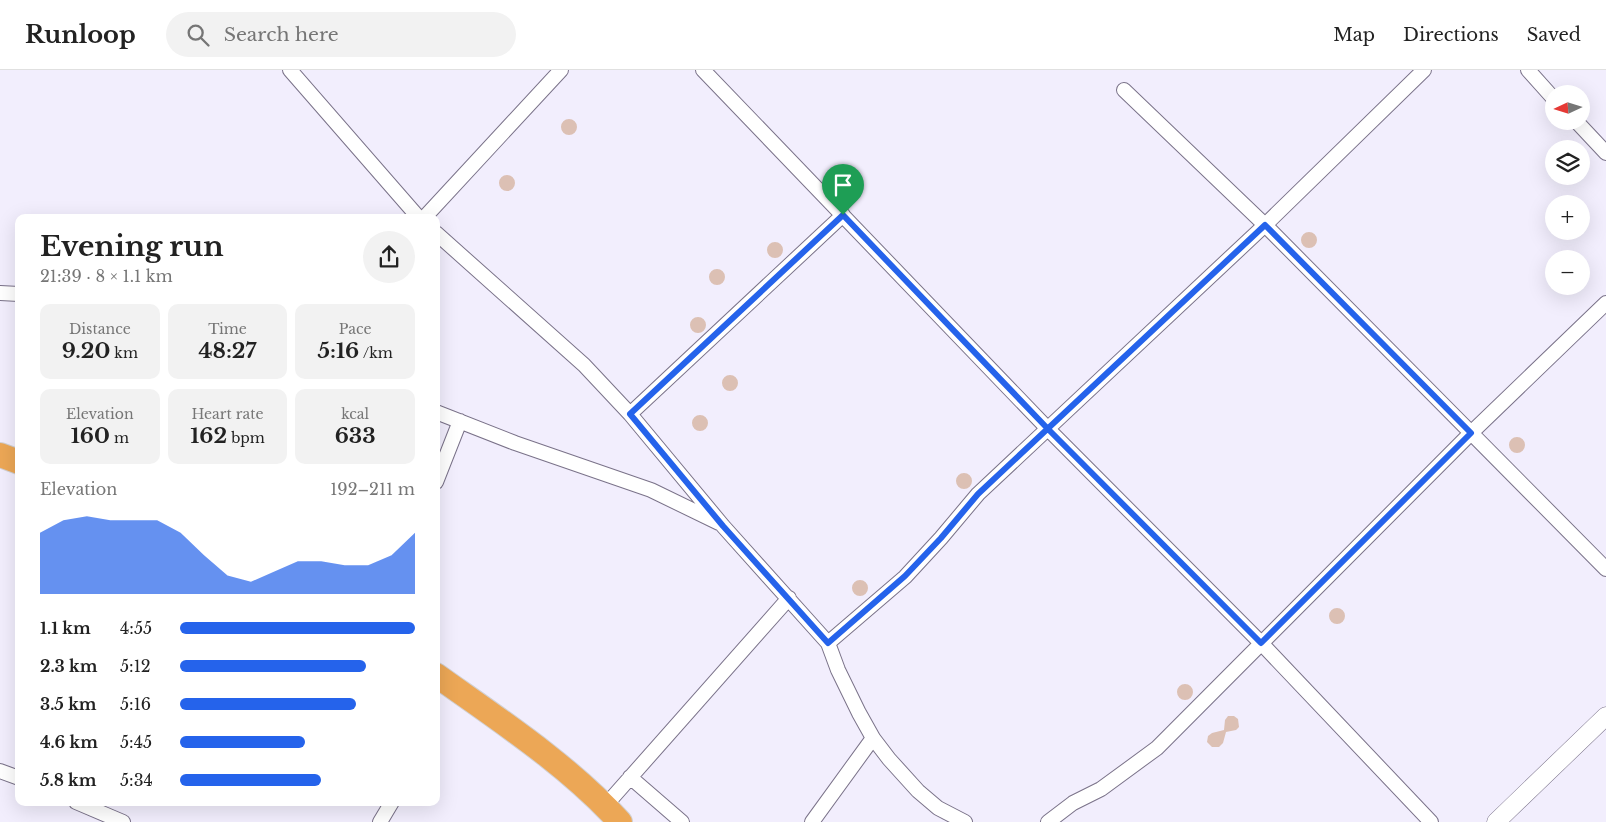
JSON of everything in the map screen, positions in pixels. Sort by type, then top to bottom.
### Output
[{"type":"highway","points":[[0,455],[15,461]]},
{"type":"highway","points":[[440,678],[529,741],[612,814]]},
{"type":"street","points":[[290,70],[416,214]]},
{"type":"street","points":[[428,214],[561,70]]},
{"type":"street","points":[[703,70],[1048,429],[1261,643],[1431,822]]},
{"type":"street","points":[[828,643],[905,576],[941,538],[978,494],[1265,225],[1424,70]]},
{"type":"street","points":[[1528,70],[1545,88]]},
{"type":"street","points":[[1124,90],[1265,225],[1606,569]]},
{"type":"street","points":[[1584,130],[1606,153]]},
{"type":"street","points":[[630,414],[843,215]]},
{"type":"street","points":[[440,237],[584,365],[630,414],[723,526],[828,643],[838,670],[873,738],[889,759],[918,791],[938,808],[965,822]]},
{"type":"street","points":[[0,293],[15,294]]},
{"type":"street","points":[[1048,822],[1073,804],[1101,789],[1157,748],[1471,433],[1606,303]]},
{"type":"street","points":[[440,414],[515,443],[652,490],[723,526]]},
{"type":"street","points":[[440,472],[460,421]]},
{"type":"street","points":[[612,814],[630,777],[789,598]]},
{"type":"street","points":[[1496,822],[1606,716]]},
{"type":"street","points":[[812,822],[873,738]]},
{"type":"street","points":[[0,771],[15,777]]},
{"type":"street","points":[[630,777],[682,822]]},
{"type":"street","points":[[85,806],[123,822]]},
{"type":"street","points":[[380,822],[390,806]]},
{"type":"building","points":[[569,119],[575,121],[577,127],[575,133],[569,135],[563,133],[561,127],[563,121]]},
{"type":"building","points":[[507,175],[513,177],[515,183],[513,189],[507,191],[501,189],[499,183],[501,177]]},
{"type":"building","points":[[1309,232],[1315,234],[1317,240],[1315,246],[1309,248],[1303,246],[1301,240],[1303,234]]},
{"type":"building","points":[[775,242],[781,244],[783,250],[781,256],[775,258],[769,256],[767,250],[769,244]]},
{"type":"building","points":[[717,269],[723,271],[725,277],[723,283],[717,285],[711,283],[709,277],[711,271]]},
{"type":"building","points":[[698,317],[704,319],[706,325],[704,331],[698,333],[692,331],[690,325],[692,319]]},
{"type":"building","points":[[730,375],[736,377],[738,383],[736,389],[730,391],[724,389],[722,383],[724,377]]},
{"type":"building","points":[[700,415],[706,417],[708,423],[706,429],[700,431],[694,429],[692,423],[694,417]]},
{"type":"building","points":[[1517,437],[1523,439],[1525,445],[1523,451],[1517,453],[1511,451],[1509,445],[1511,439]]},
{"type":"building","points":[[964,473],[970,475],[972,481],[970,487],[964,489],[958,487],[956,481],[958,475]]},
{"type":"building","points":[[860,580],[866,582],[868,588],[866,594],[860,596],[854,594],[852,588],[854,582]]},
{"type":"building","points":[[1337,608],[1343,610],[1345,616],[1343,622],[1337,624],[1331,622],[1329,616],[1331,610]]},
{"type":"building","points":[[1185,684],[1191,686],[1193,692],[1191,698],[1185,700],[1179,698],[1177,692],[1179,686]]},
{"type":"building","points":[[1228,716],[1234,716],[1238,719],[1239,727],[1236,730],[1226,732],[1223,743],[1219,747],[1212,747],[1207,742],[1208,736],[1224,730],[1225,720]]},
{"type":"route","points":[[843,215],[630,414],[723,526],[828,643],[905,576],[941,538],[978,494],[1048,429],[1265,225],[1471,433],[1261,643],[1048,429],[843,215]]}]
